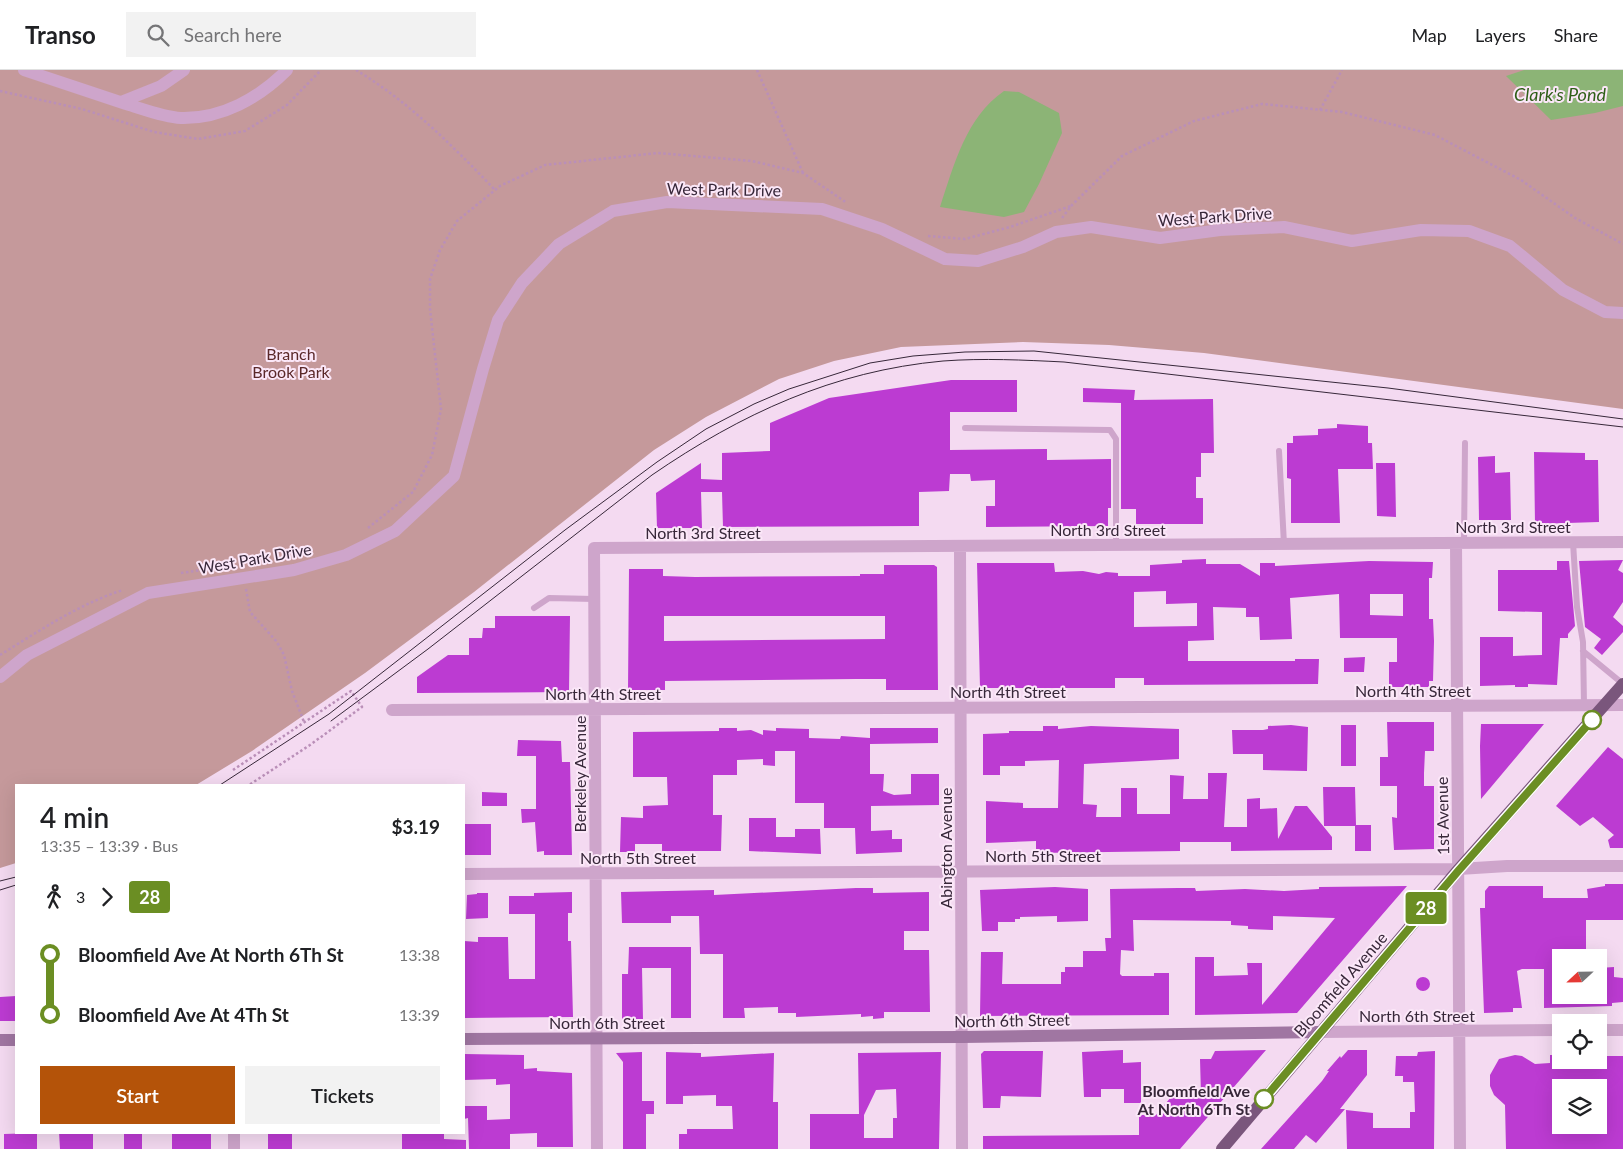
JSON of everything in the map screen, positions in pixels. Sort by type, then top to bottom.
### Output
[{"type":"main road","name":"Bloomfield Avenue","points":[[1222,1149],[1459,870],[1623,684]]},
{"type":"street","points":[[24,70],[121,102],[180,118],[206,116],[232,108],[257,95],[287,70]]},
{"type":"street","points":[[121,102],[162,86],[184,70]]},
{"type":"street","name":"West Park Drive","points":[[0,677],[27,655],[148,592],[294,570],[346,555],[370,545],[395,531],[454,476],[482,369],[498,320],[522,282],[559,244],[613,211],[667,202],[822,209],[882,229],[945,259],[978,261],[1023,247],[1056,232],[1091,227],[1160,238],[1220,230],[1284,227],[1352,241],[1421,230],[1469,231],[1510,246],[1563,290],[1605,312],[1623,313]]},
{"type":"street","name":"North 3rd Street","points":[[594,548],[1623,542]]},
{"type":"street","name":"1st Avenue","points":[[1460,543],[1457,706],[1460,1149]]},
{"type":"street","name":"Abington Avenue","points":[[960,546],[962,1149]]},
{"type":"street","name":"Berkeley Avenue","points":[[594,548],[597,1149]]},
{"type":"street","name":"North 4th Street","points":[[392,710],[1623,705]]},
{"type":"street","name":"North 5th Street","points":[[465,874],[1459,870],[1507,866],[1623,866]]},
{"type":"street","name":"North 6th Street","points":[[465,1038],[962,1036],[1552,1030]]},
{"type":"street","points":[[1607,1030],[1623,1030]]},
{"type":"street","points":[[0,1040],[15,1040]]},
{"type":"street","points":[[234,1134],[234,1149]]},
{"type":"lane","points":[[964,428],[1110,430],[1116,438],[1116,545]]},
{"type":"lane","points":[[1460,543],[1464,443]]},
{"type":"lane","points":[[1279,451],[1284,544]]},
{"type":"lane","points":[[1573,542],[1576,607],[1583,651],[1584,705]]},
{"type":"lane","points":[[534,608],[549,598],[594,599]]},
{"type":"lane","points":[[1583,651],[1623,684]]},
{"type":"path","points":[[356,70],[382,86],[419,116],[495,190]]},
{"type":"path","points":[[757,70],[803,172]]},
{"type":"path","points":[[1320,110],[1342,70]]},
{"type":"path","points":[[1049,235],[1071,206],[1122,156],[1194,122],[1262,104],[1342,112],[1435,136],[1521,180],[1575,218],[1623,244]]},
{"type":"path","points":[[363,532],[377,523],[413,492],[432,456],[441,409],[430,308],[430,278],[440,250],[457,221],[495,190],[545,166],[658,154],[752,161],[803,172],[850,205]]},
{"type":"path","points":[[925,236],[964,238],[1010,227],[1071,206]]},
{"type":"path","points":[[175,574],[216,568]]},
{"type":"path","points":[[246,587],[250,612],[276,642],[284,655],[292,691],[304,722]]},
{"type":"path","points":[[0,654],[51,624],[106,596],[124,590]]},
{"type":"path","points":[[233,770],[350,691],[362,707],[254,784]]},
{"type":"green space","name":"Branch Brook Park","points":[[0,70],[1623,70],[1623,409],[1204,353],[1109,345],[1023,342],[901,347],[834,361],[779,379],[706,417],[654,450],[474,592],[365,673],[252,751],[198,784],[15,784],[15,863],[0,868]]},
{"type":"water","name":"Clark's Pond","points":[[1524,70],[1623,70],[1623,106],[1595,113],[1551,120],[1506,76]]},
{"type":"water","points":[[1004,91],[1019,92],[1059,113],[1062,133],[1024,212],[1004,217],[940,207],[956,159],[971,128],[980,114]]},
{"type":"building","points":[[951,380],[1017,380],[1017,412],[950,412],[950,450],[1047,449],[1047,460],[1111,459],[1111,508],[1108,508],[1108,526],[986,527],[986,506],[995,506],[995,480],[971,481],[970,474],[950,474],[949,491],[919,492],[919,526],[723,527],[722,492],[701,492],[702,528],[657,528],[656,493],[701,463],[701,479],[722,480],[722,453],[770,451],[770,423],[829,398]]},
{"type":"building","points":[[1083,388],[1135,390],[1134,400],[1213,399],[1214,453],[1201,453],[1201,477],[1196,477],[1196,498],[1203,498],[1203,524],[1136,524],[1136,509],[1121,509],[1121,403],[1083,402]]},
{"type":"building","points":[[1337,424],[1368,426],[1368,443],[1372,443],[1373,469],[1338,469],[1340,523],[1291,523],[1291,479],[1287,478],[1287,443],[1293,443],[1293,436],[1318,435],[1318,429],[1337,428]]},
{"type":"building","points":[[1534,452],[1585,453],[1585,460],[1598,460],[1599,522],[1535,524]]},
{"type":"building","points":[[1495,456],[1495,473],[1510,472],[1511,520],[1479,520],[1478,457]]},
{"type":"building","points":[[1376,463],[1395,463],[1396,517],[1377,516]]},
{"type":"building","points":[[1206,559],[1206,564],[1240,564],[1260,576],[1260,563],[1275,563],[1275,566],[1369,561],[1433,562],[1432,578],[1429,578],[1429,619],[1433,619],[1433,681],[1429,681],[1429,687],[1389,687],[1389,662],[1397,662],[1397,638],[1340,638],[1339,594],[1290,598],[1292,639],[1260,640],[1259,617],[1246,617],[1246,608],[1213,607],[1214,640],[1188,641],[1188,661],[1295,661],[1295,659],[1319,659],[1318,684],[1144,685],[1144,678],[1115,678],[1115,688],[980,688],[977,563],[1054,563],[1055,572],[1083,571],[1099,574],[1106,572],[1118,573],[1118,576],[1150,576],[1150,565],[1182,563],[1182,560]],"holes":[[[1166,591],[1166,604],[1197,603],[1197,626],[1134,627],[1134,592]],[[1370,594],[1403,594],[1403,616],[1370,615]]]},
{"type":"building","points":[[1623,560],[1618,570],[1623,573],[1623,602],[1613,617],[1623,626],[1623,632],[1602,655],[1594,648],[1601,639],[1585,627],[1579,561]]},
{"type":"building","points":[[1557,561],[1569,561],[1575,626],[1568,634],[1568,638],[1560,638],[1557,685],[1528,684],[1528,687],[1515,687],[1515,685],[1480,686],[1480,637],[1513,637],[1513,656],[1542,655],[1542,612],[1498,611],[1498,570],[1557,570]]},
{"type":"building","points":[[884,565],[934,565],[937,567],[938,690],[886,690],[886,679],[856,679],[665,681],[665,690],[628,690],[629,569],[663,569],[663,576],[695,577],[860,576],[860,574],[884,574]],"holes":[[[664,616],[885,616],[885,639],[664,641]]]},
{"type":"building","points":[[495,616],[570,616],[569,692],[417,693],[417,677],[448,655],[469,655],[469,638],[482,638],[483,628],[495,628]]},
{"type":"building","points":[[1365,657],[1364,672],[1344,672],[1344,658]]},
{"type":"building","points":[[1387,722],[1434,722],[1434,751],[1425,751],[1424,786],[1434,786],[1434,849],[1394,850],[1392,817],[1397,818],[1397,786],[1380,786],[1380,757],[1388,757]]},
{"type":"building","points":[[1481,724],[1544,724],[1481,799],[1480,746]]},
{"type":"building","points":[[1291,725],[1308,727],[1307,771],[1263,770],[1263,754],[1233,754],[1232,730],[1263,730],[1268,729],[1268,726]]},
{"type":"building","points":[[1341,725],[1356,725],[1356,766],[1341,766]]},
{"type":"building","points":[[1043,726],[1058,726],[1058,729],[1091,726],[1179,729],[1179,759],[1084,764],[1083,804],[1097,805],[1096,817],[1121,817],[1121,788],[1137,788],[1137,814],[1170,814],[1170,775],[1184,776],[1183,799],[1208,799],[1208,773],[1227,773],[1224,827],[1247,827],[1247,799],[1260,798],[1260,809],[1277,808],[1278,839],[1295,806],[1307,806],[1332,837],[1332,850],[1231,851],[1231,842],[1180,842],[1180,851],[1036,853],[1036,841],[986,843],[986,801],[1023,803],[1023,808],[1058,808],[1059,760],[1025,761],[1025,766],[1000,766],[1000,775],[983,775],[983,734],[1009,733],[1009,731],[1043,731]]},
{"type":"building","points":[[719,728],[737,728],[737,731],[751,730],[763,735],[763,730],[776,731],[776,728],[809,729],[809,738],[840,739],[841,736],[870,738],[870,774],[884,774],[883,791],[894,795],[911,794],[911,774],[939,774],[939,805],[871,806],[871,831],[892,830],[892,839],[902,839],[902,852],[856,854],[855,828],[824,828],[824,803],[795,803],[795,751],[775,751],[775,766],[763,765],[763,759],[737,760],[737,775],[713,775],[713,815],[722,815],[721,851],[662,851],[662,844],[635,844],[635,852],[620,852],[621,817],[643,818],[643,806],[668,805],[667,777],[633,777],[633,732],[719,731]]},
{"type":"building","points":[[870,728],[938,728],[938,743],[870,744]]},
{"type":"building","points":[[518,740],[561,741],[562,762],[570,762],[572,855],[544,855],[544,851],[537,852],[535,822],[522,823],[521,809],[536,809],[536,756],[517,756]]},
{"type":"building","points":[[1608,747],[1623,759],[1623,848],[1610,848],[1608,840],[1614,835],[1593,817],[1580,826],[1556,806]]},
{"type":"building","points":[[1323,787],[1355,787],[1356,825],[1371,825],[1371,851],[1355,851],[1355,826],[1324,826]]},
{"type":"building","points":[[482,792],[507,793],[507,806],[482,806]]},
{"type":"building","points":[[749,818],[776,818],[776,837],[795,837],[795,829],[820,829],[821,854],[749,851]]},
{"type":"building","points":[[465,824],[491,824],[491,855],[465,855]]},
{"type":"building","points":[[1605,884],[1623,884],[1623,920],[1586,920],[1586,949],[1552,949],[1552,1004],[1608,1004],[1608,967],[1614,967],[1614,977],[1623,978],[1623,1002],[1612,1003],[1612,1006],[1544,1008],[1544,969],[1522,969],[1517,971],[1522,1008],[1513,1008],[1513,1012],[1484,1013],[1480,908],[1485,908],[1485,891],[1489,886],[1543,886],[1543,898],[1588,898],[1587,889],[1605,886]]},
{"type":"building","points":[[1407,886],[1297,1013],[1195,1015],[1195,957],[1214,957],[1214,976],[1248,975],[1247,963],[1262,963],[1262,1005],[1335,918],[1273,916],[1273,930],[1248,929],[1248,926],[1231,925],[1231,921],[1133,920],[1134,951],[1121,950],[1120,974],[1122,976],[1154,976],[1154,973],[1169,973],[1169,1015],[980,1016],[981,952],[1003,952],[1002,984],[1061,984],[1061,972],[1065,972],[1065,967],[1083,967],[1083,951],[1106,951],[1105,938],[1111,938],[1110,889],[1195,888],[1196,891],[1245,889],[1284,891],[1319,889],[1319,887]]},
{"type":"building","points":[[1055,887],[1088,889],[1088,921],[1057,922],[1057,916],[1020,917],[1020,919],[1015,919],[1015,922],[998,922],[998,931],[982,931],[980,890]]},
{"type":"building","points":[[873,888],[873,893],[929,892],[929,931],[904,931],[904,950],[929,950],[930,1012],[884,1012],[884,1018],[873,1019],[873,1016],[861,1017],[861,1014],[796,1017],[796,1013],[778,1013],[778,1007],[744,1008],[745,1018],[723,1018],[723,954],[700,954],[699,916],[671,916],[671,923],[622,923],[621,892],[714,890],[714,895]]},
{"type":"building","points":[[572,892],[572,913],[568,913],[568,941],[571,941],[573,1017],[465,1018],[465,941],[478,942],[478,937],[508,937],[509,979],[535,979],[535,914],[509,914],[509,896],[534,896],[534,893]]},
{"type":"building","points":[[488,893],[488,918],[466,919],[467,895]]},
{"type":"building","points":[[629,947],[691,947],[691,1018],[671,1018],[671,968],[642,968],[643,1019],[622,1019],[622,974],[628,974]]},
{"type":"building","points":[[1423,977],[1428,979],[1430,984],[1428,989],[1423,991],[1418,989],[1416,984],[1418,979]]},
{"type":"building","points":[[15,996],[15,1021],[0,1021],[0,997]]},
{"type":"building","points":[[1123,1050],[1123,1063],[1141,1062],[1141,1103],[1124,1103],[1124,1089],[1101,1089],[1101,1097],[1084,1097],[1082,1052]]},
{"type":"building","points":[[1266,1050],[1180,1149],[983,1149],[983,1136],[1139,1135],[1139,1115],[1156,1115],[1171,1097],[1201,1095],[1200,1059],[1211,1059],[1215,1051]]},
{"type":"building","points":[[1348,1050],[1367,1050],[1367,1075],[1340,1109],[1345,1109],[1316,1143],[1306,1135],[1294,1149],[1261,1149],[1322,1081],[1329,1071],[1327,1071],[1340,1056],[1341,1058]]},
{"type":"building","points":[[984,1051],[1043,1051],[1041,1097],[1001,1096],[1000,1108],[983,1108],[981,1054]]},
{"type":"building","points":[[1435,1051],[1434,1149],[1347,1149],[1346,1110],[1373,1113],[1373,1128],[1410,1128],[1410,1112],[1415,1112],[1414,1082],[1403,1082],[1403,1076],[1395,1076],[1396,1056],[1417,1056],[1418,1052]]},
{"type":"building","points":[[642,1052],[642,1101],[654,1101],[654,1114],[646,1114],[646,1149],[623,1149],[623,1062],[616,1053]]},
{"type":"building","points":[[666,1052],[701,1053],[701,1057],[774,1053],[773,1102],[778,1102],[778,1149],[679,1149],[679,1134],[687,1134],[687,1129],[733,1129],[732,1106],[716,1106],[716,1095],[683,1096],[683,1104],[666,1104]]},
{"type":"building","points":[[941,1052],[939,1149],[810,1149],[810,1114],[859,1114],[858,1053]],"holes":[[[896,1089],[897,1118],[893,1118],[893,1138],[864,1138],[864,1115],[876,1090]]]},
{"type":"building","points":[[465,1054],[524,1055],[524,1069],[537,1068],[537,1071],[572,1073],[573,1147],[537,1147],[537,1133],[510,1134],[510,1149],[469,1149],[468,1118],[465,1119],[465,1106],[487,1106],[487,1120],[510,1119],[510,1084],[496,1085],[496,1079],[465,1080]]},
{"type":"building","points":[[1515,1055],[1522,1056],[1535,1064],[1550,1063],[1550,1055],[1552,1055],[1552,1069],[1607,1069],[1607,1056],[1623,1056],[1623,1149],[1506,1149],[1505,1105],[1494,1095],[1490,1086],[1490,1075],[1499,1059]]},
{"type":"building","points":[[4,1134],[37,1134],[37,1149],[4,1149]]},
{"type":"building","points":[[59,1134],[93,1134],[93,1149],[60,1149]]},
{"type":"building","points":[[124,1134],[142,1134],[142,1149],[124,1149]]},
{"type":"building","points":[[172,1134],[211,1134],[211,1149],[172,1149]]},
{"type":"building","points":[[268,1134],[292,1134],[292,1149],[268,1149]]},
{"type":"building","points":[[402,1134],[444,1134],[444,1139],[466,1140],[466,1149],[402,1149]]},
{"type":"tram line","points":[[222,784],[329,714],[565,530],[657,462],[706,429],[754,404],[789,389],[870,363],[913,356],[965,352],[1034,351],[1388,388],[1623,419]]},
{"type":"tram line","points":[[331,721],[428,649],[652,475],[686,453],[754,415],[826,385],[864,374],[903,366],[958,360],[988,359],[1064,362],[1623,427]]},
{"type":"tram line","points":[[0,881],[15,877]]},
{"type":"tram line","points":[[0,890],[15,885]]},
{"type":"bus line","name":"28","points":[[1264,1099],[1459,870],[1592,720]]},
{"type":"place","name":"Bloomfield Ave At North 6Th St","points":[[1264,1099]]}]
